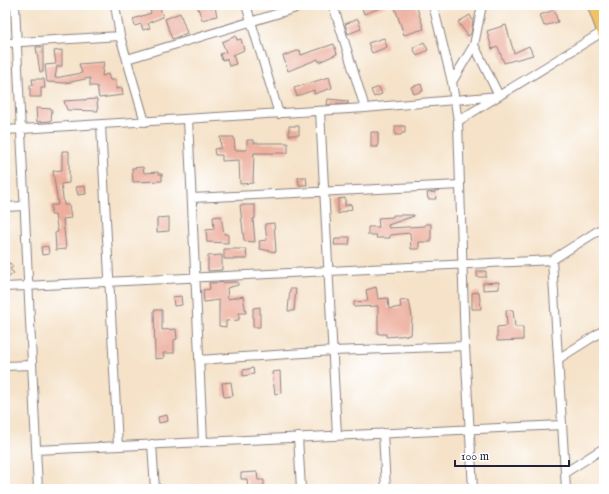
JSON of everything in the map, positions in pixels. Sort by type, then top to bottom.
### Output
[{"type":"main road","points":[[593,5],[603,33]]},
{"type":"street","points":[[14,5],[38,489]]},
{"type":"street","points":[[115,5],[120,36],[145,122]]},
{"type":"street","points":[[246,5],[279,114]]},
{"type":"street","points":[[127,59],[306,5]]},
{"type":"street","points":[[333,5],[365,108]]},
{"type":"street","points":[[433,5],[452,82],[458,121],[465,346],[473,489]]},
{"type":"street","points":[[452,82],[474,44],[482,5]]},
{"type":"street","points":[[458,121],[603,33]]},
{"type":"street","points":[[5,43],[120,36]]},
{"type":"street","points":[[474,44],[499,96]]},
{"type":"street","points":[[5,130],[279,114],[454,101],[499,96]]},
{"type":"street","points":[[320,111],[330,272],[337,435]]},
{"type":"street","points":[[188,119],[203,442]]},
{"type":"street","points":[[101,125],[118,446]]},
{"type":"street","points":[[192,198],[325,193],[460,185]]},
{"type":"street","points":[[5,207],[24,206]]},
{"type":"street","points":[[5,287],[196,279],[463,263],[552,260],[604,227]]},
{"type":"street","points":[[552,260],[566,489]]},
{"type":"street","points":[[558,359],[604,330]]},
{"type":"street","points":[[200,360],[333,351],[465,346]]},
{"type":"street","points":[[5,366],[31,365]]},
{"type":"street","points":[[36,450],[562,425]]},
{"type":"street","points":[[383,433],[386,489]]},
{"type":"street","points":[[298,437],[301,489]]},
{"type":"street","points":[[152,444],[154,489]]},
{"type":"street","points":[[566,472],[604,448]]},
{"type":"building","points":[[159,5],[163,17],[148,23],[150,28],[143,30],[141,24],[135,26],[133,19],[151,13],[149,7]]},
{"type":"building","points":[[197,5],[210,5],[211,8],[215,7],[217,16],[202,20]]},
{"type":"building","points":[[370,5],[386,6],[364,14],[362,8]]},
{"type":"building","points":[[394,5],[416,5],[424,29],[404,35]]},
{"type":"building","points":[[554,10],[558,22],[544,26],[540,15]]},
{"type":"building","points":[[180,13],[187,33],[172,39],[165,19]]},
{"type":"building","points":[[470,15],[473,21],[471,34],[468,36],[458,22]]},
{"type":"building","points":[[358,19],[361,29],[348,34],[345,24]]},
{"type":"building","points":[[506,25],[514,53],[529,46],[533,55],[504,63],[498,47],[492,49],[487,31]]},
{"type":"building","points":[[236,36],[237,40],[241,39],[244,50],[233,55],[236,64],[229,66],[227,59],[222,60],[220,54],[226,52],[222,42]]},
{"type":"building","points":[[384,38],[387,47],[372,53],[368,43]]},
{"type":"building","points":[[424,42],[428,50],[417,56],[413,48]]},
{"type":"building","points":[[334,44],[337,54],[319,62],[318,59],[288,71],[283,56],[300,50],[301,55]]},
{"type":"building","points":[[36,47],[43,47],[43,72],[40,72]]},
{"type":"building","points":[[62,50],[62,66],[57,66],[55,78],[82,73],[79,64],[104,62],[102,76],[108,74],[110,80],[116,80],[116,89],[122,88],[123,95],[99,98],[97,86],[90,86],[90,78],[66,83],[47,82],[45,65],[56,64],[54,51]]},
{"type":"building","points":[[329,77],[332,88],[314,94],[314,90],[297,96],[294,88]]},
{"type":"building","points":[[32,79],[44,79],[45,88],[41,88],[41,97],[30,97],[30,85],[33,85]]},
{"type":"building","points":[[421,84],[423,91],[414,94],[411,87]]},
{"type":"building","points":[[379,87],[382,94],[374,97],[371,90]]},
{"type":"building","points":[[97,99],[98,111],[67,110],[64,101]]},
{"type":"building","points":[[328,99],[348,101],[348,104],[327,105]]},
{"type":"building","points":[[36,108],[52,109],[51,121],[37,122]]},
{"type":"building","points":[[289,126],[299,126],[299,135],[289,135]]},
{"type":"building","points":[[395,126],[405,126],[405,133],[395,135]]},
{"type":"building","points":[[371,132],[378,132],[378,147],[371,147]]},
{"type":"building","points":[[220,137],[234,137],[235,150],[247,150],[247,140],[254,140],[254,143],[288,143],[288,153],[254,153],[253,183],[240,184],[239,160],[222,161],[222,155],[215,155],[214,149],[221,148]]},
{"type":"building","points":[[62,151],[69,151],[69,183],[61,184],[64,205],[69,205],[71,218],[63,219],[66,249],[56,250],[55,233],[58,232],[55,215],[51,215],[51,205],[58,205],[53,171],[62,170]]},
{"type":"building","points":[[143,167],[144,173],[158,172],[159,174],[162,174],[162,181],[133,182],[132,168]]},
{"type":"building","points":[[298,177],[306,177],[307,185],[299,185]]},
{"type":"building","points":[[85,186],[86,194],[78,195],[76,187]]},
{"type":"building","points":[[435,192],[436,199],[428,199],[427,193]]},
{"type":"building","points":[[345,198],[345,206],[351,204],[352,209],[338,214],[338,199]]},
{"type":"building","points":[[240,205],[255,205],[255,219],[253,219],[255,242],[244,241]]},
{"type":"building","points":[[393,215],[414,216],[388,225],[389,228],[425,226],[425,224],[431,224],[431,242],[419,242],[419,249],[411,249],[410,233],[390,235],[390,238],[376,238],[377,235],[368,235],[368,227],[379,227],[378,218],[393,217]]},
{"type":"building","points":[[221,216],[224,234],[228,234],[228,243],[207,242],[206,230],[214,229],[213,217]]},
{"type":"building","points":[[169,217],[169,231],[157,232],[157,218]]},
{"type":"building","points":[[274,223],[276,252],[260,249],[259,241],[267,240],[265,224]]},
{"type":"building","points":[[342,237],[350,237],[349,245],[334,245],[335,239],[342,239]]},
{"type":"building","points":[[48,246],[49,254],[42,255],[41,247]]},
{"type":"building","points":[[224,249],[246,249],[247,259],[224,259]]},
{"type":"building","points":[[222,255],[222,270],[208,271],[208,256]]},
{"type":"building","points":[[5,262],[7,264],[10,263],[13,267],[10,269],[14,273],[8,278],[5,274]]},
{"type":"building","points":[[477,271],[486,271],[486,277],[477,277]]},
{"type":"building","points":[[238,282],[238,285],[227,288],[228,299],[243,296],[246,313],[239,313],[239,320],[226,321],[226,327],[219,326],[219,300],[204,302],[203,290],[210,289],[209,283]]},
{"type":"building","points":[[499,282],[499,289],[483,290],[483,283]]},
{"type":"building","points":[[376,287],[378,299],[388,298],[389,309],[401,307],[400,301],[409,300],[412,317],[411,335],[386,337],[386,334],[378,334],[378,306],[354,307],[354,302],[368,301],[366,290]]},
{"type":"building","points":[[290,289],[296,289],[294,311],[288,311]]},
{"type":"building","points":[[479,292],[481,309],[472,309],[472,293]]},
{"type":"building","points":[[181,296],[182,305],[174,306],[173,297]]},
{"type":"building","points":[[260,307],[260,327],[253,327],[253,308]]},
{"type":"building","points":[[154,310],[162,310],[162,330],[176,329],[177,339],[174,340],[174,353],[163,353],[164,358],[155,359]]},
{"type":"building","points":[[506,310],[513,310],[515,327],[523,327],[523,340],[497,341],[497,327],[507,326]]},
{"type":"building","points":[[253,368],[254,374],[243,376],[243,370]]},
{"type":"building","points":[[280,371],[281,393],[275,394],[272,372]]},
{"type":"building","points":[[231,382],[233,396],[224,397],[222,383]]},
{"type":"building","points":[[167,415],[168,421],[159,423],[158,417]]},
{"type":"building","points":[[257,472],[258,480],[264,480],[264,488],[248,489],[247,479],[241,479],[241,473]]}]
